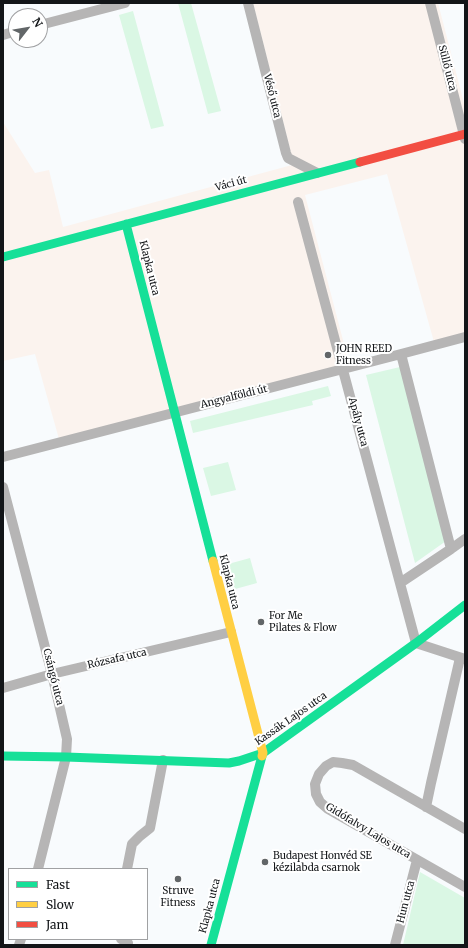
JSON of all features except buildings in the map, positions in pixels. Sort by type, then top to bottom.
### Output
[{"type":"street","points":[[48,23],[125,3]]},
{"type":"street","name":"Véső utca","points":[[248,3],[288,158],[317,173]]},
{"type":"street","name":"Süllő utca","points":[[430,3],[465,135]]},
{"type":"street","name":"Váci út","points":[[3,257],[465,135]]},
{"type":"street","name":"Apály utca","points":[[298,202],[416,643]]},
{"type":"street","name":"Klapka utca","points":[[126,224],[263,753],[210,945]]},
{"type":"street","name":"Angyalföldi út","points":[[3,457],[465,337]]},
{"type":"street","points":[[401,354],[451,549]]},
{"type":"street","name":"Csángó utca","points":[[3,487],[52,674],[67,740],[66,757],[38,868]]},
{"type":"street","points":[[400,582],[465,539]]},
{"type":"street","name":"Kassák Lajos utca","points":[[3,756],[229,763],[239,761],[263,753],[416,643],[465,605]]},
{"type":"street","name":"Rózsafa utca","points":[[3,688],[52,674],[231,632]]},
{"type":"street","points":[[416,643],[463,658],[426,807]]},
{"type":"street","points":[[127,868],[132,844],[150,828],[163,760]]},
{"type":"street","name":"Gidófalvy Lajos utca","points":[[465,829],[353,765],[342,762],[332,762],[319,774],[315,784],[316,794],[320,802],[328,809],[465,887]]},
{"type":"street","name":"Hun utca","points":[[395,945],[417,860]]},
{"type":"shaded area","points":[[253,3],[438,3],[465,107],[465,333],[434,342],[387,174],[305,195],[349,363],[59,439],[35,354],[3,361],[3,122],[35,173],[49,170],[63,227],[292,165],[290,149]]},
{"type":"green space","points":[[178,3],[191,3],[221,111],[208,114]]},
{"type":"green space","points":[[133,11],[164,126],[151,129],[119,15]]},
{"type":"green space","points":[[400,367],[446,541],[415,563],[366,375]]},
{"type":"green space","points":[[328,386],[331,396],[312,401],[313,405],[193,433],[190,421]]},
{"type":"green space","points":[[228,462],[236,490],[211,496],[203,468]]},
{"type":"green space","points":[[250,558],[257,583],[228,591],[221,566]]},
{"type":"green space","points":[[420,872],[465,898],[465,945],[403,945]]},
{"type":"traffic: fast","points":[[3,257],[360,162]]},
{"type":"traffic: fast","points":[[126,224],[213,561]]},
{"type":"traffic: fast","points":[[3,756],[229,763],[239,761],[263,753],[416,643],[465,605]]},
{"type":"traffic: fast","points":[[211,945],[262,756]]},
{"type":"traffic: slow","points":[[213,561],[263,753],[262,756]]},
{"type":"traffic: jam","points":[[360,162],[465,134]]},
{"type":"place","name":"JOHN REED Fitness","points":[[328,355]]},
{"type":"place","name":"For Me Pilates & Flow","points":[[261,622]]},
{"type":"place","name":"Budapest Honvéd SE kézilabda csarnok","points":[[265,862]]},
{"type":"place","name":"Struve Fitness","points":[[178,879]]}]
